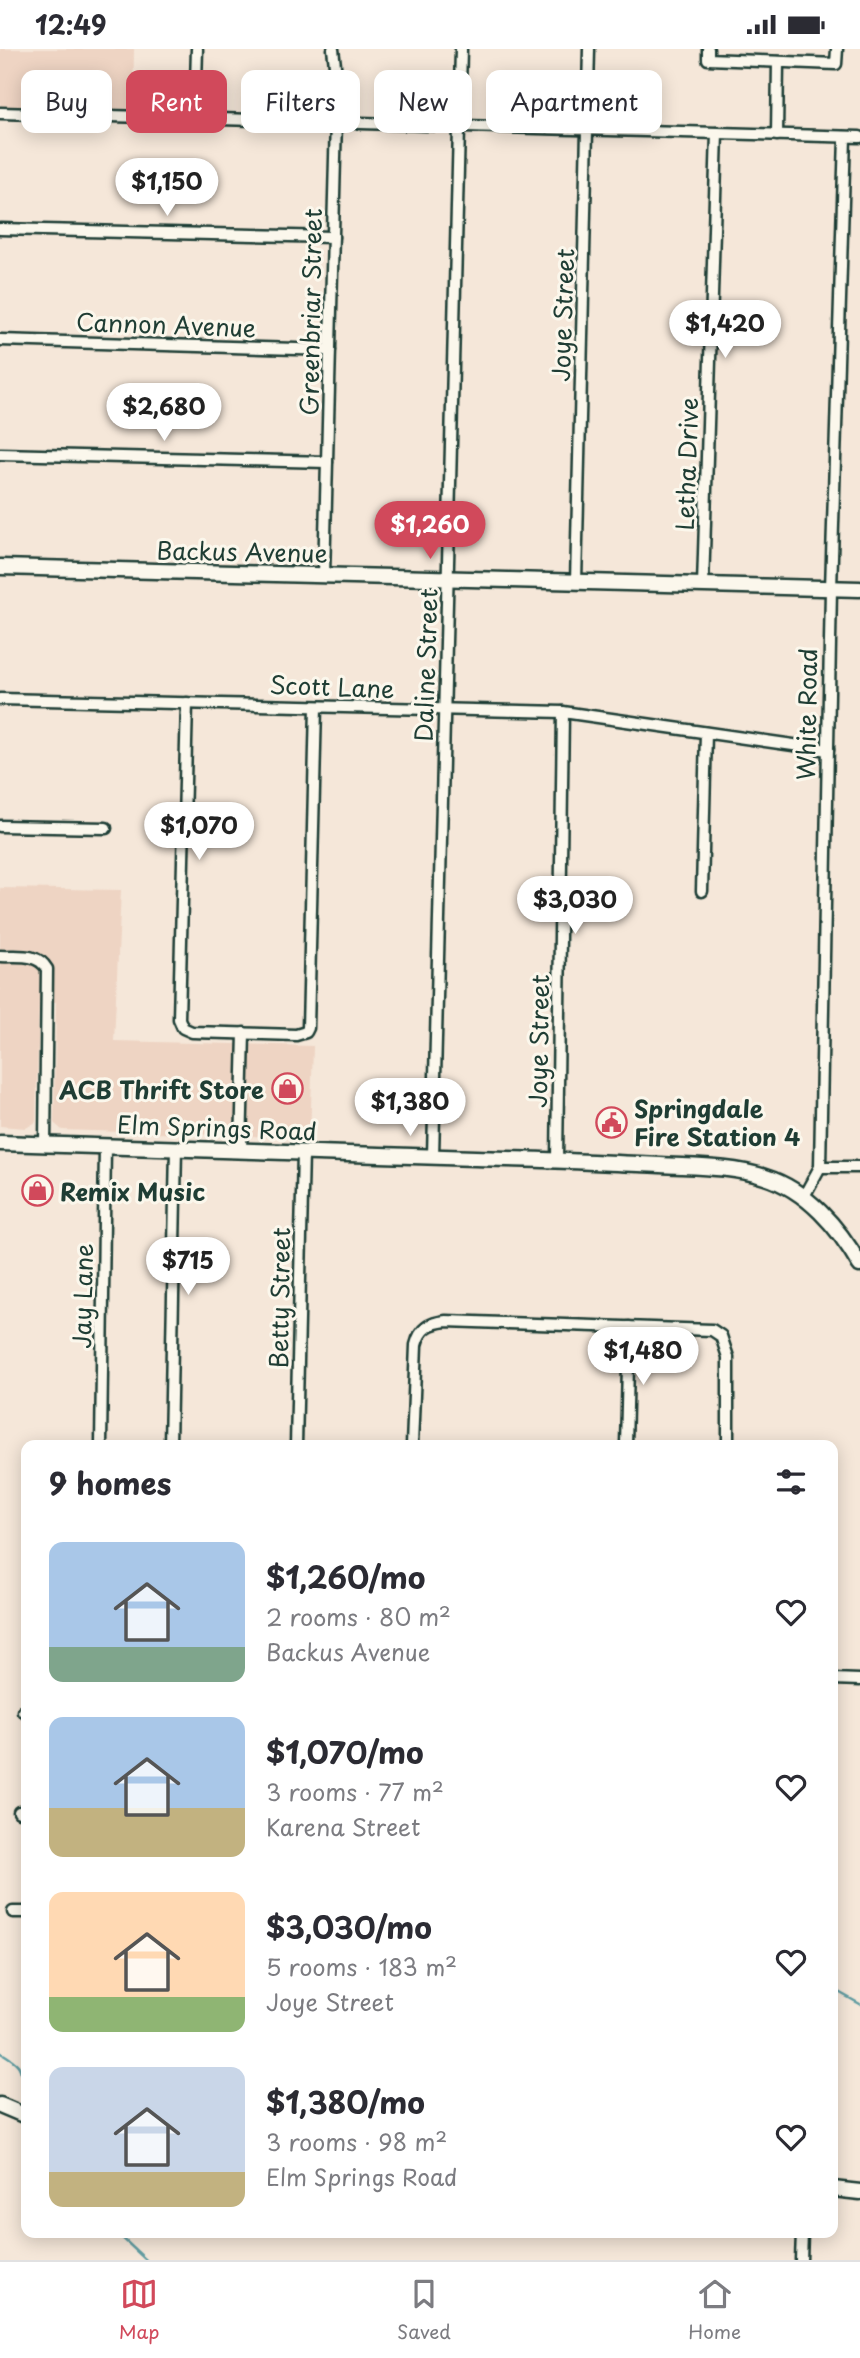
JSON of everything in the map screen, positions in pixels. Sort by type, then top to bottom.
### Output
[{"type":"street","points":[[196,70],[197,49]]},
{"type":"street","name":"Greenbriar Street","points":[[333,49],[336,70]]},
{"type":"street","name":"Daline Street","points":[[460,70],[461,49]]},
{"type":"street","name":"Joye Street","points":[[589,49],[589,70]]},
{"type":"street","points":[[708,54],[778,62],[836,64],[837,49]]},
{"type":"street","points":[[777,135],[778,62]]},
{"type":"street","points":[[0,113],[126,116]]},
{"type":"street","points":[[662,132],[860,137]]},
{"type":"street","name":"Greenbriar Street","points":[[324,575],[335,133]]},
{"type":"street","name":"Daline Street","points":[[433,1156],[459,133]]},
{"type":"street","name":"Joye Street","points":[[576,582],[588,133]]},
{"type":"street","name":"Letha Drive","points":[[703,586],[717,133]]},
{"type":"street","name":"White Road","points":[[803,1198],[820,1167],[831,589],[845,137]]},
{"type":"street","points":[[0,229],[333,237]]},
{"type":"street","name":"Cannon Avenue","points":[[0,340],[330,350]]},
{"type":"street","points":[[0,454],[327,462]]},
{"type":"street","name":"Backus Avenue","points":[[0,567],[860,589]]},
{"type":"street","name":"Scott Lane","points":[[0,699],[563,712],[828,750]]},
{"type":"street","points":[[187,703],[179,1019],[183,1028],[192,1032],[296,1035],[306,1032],[309,1023],[316,707]]},
{"type":"street","name":"Joye Street","points":[[557,1160],[563,712]]},
{"type":"street","points":[[702,891],[706,733]]},
{"type":"street","points":[[0,826],[106,828]]},
{"type":"street","points":[[0,956],[30,957],[44,963],[48,975],[45,1144]]},
{"type":"street","points":[[241,1150],[244,1033]]},
{"type":"street","name":"Elm Springs Road","points":[[0,1143],[557,1160],[738,1170],[767,1177],[803,1198]]},
{"type":"street","name":"Jay Lane","points":[[101,1440],[105,1146]]},
{"type":"street","points":[[170,1440],[176,1148]]},
{"type":"street","name":"Betty Street","points":[[296,1440],[303,1152]]},
{"type":"street","points":[[820,1167],[860,1167]]},
{"type":"street","points":[[803,1198],[825,1216],[860,1265]]},
{"type":"street","points":[[412,1440],[418,1335],[424,1328],[446,1321],[712,1331],[721,1336],[729,1357],[728,1440]]},
{"type":"street","points":[[626,1440],[629,1327]]},
{"type":"street","points":[[838,1679],[860,1680]]},
{"type":"street","points":[[13,1912],[21,1912]]},
{"type":"street","points":[[838,2190],[860,2192]]},
{"type":"street","points":[[801,2260],[802,2238]]},
{"type":"shaded area","points":[[0,49],[134,49],[134,70],[126,70],[126,109],[112,109],[112,70],[21,70],[21,106],[0,106]]},
{"type":"shaded area","points":[[0,888],[121,890],[114,1041],[313,1046],[310,1138],[62,1130],[54,1123],[56,1002],[39,1002],[36,1122],[26,1128],[0,1126]]},
{"type":"waterway","points":[[838,1992],[860,2004]]},
{"type":"waterway","points":[[0,2052],[19,2066],[21,2076]]},
{"type":"waterway","points":[[122,2238],[146,2260]]},
{"type":"place","name":"ACB Thrift Store","points":[[287,1089]]},
{"type":"place","name":"Springdale Fire Station 4","points":[[611,1122]]},
{"type":"place","name":"Remix Music","points":[[37,1191]]}]
